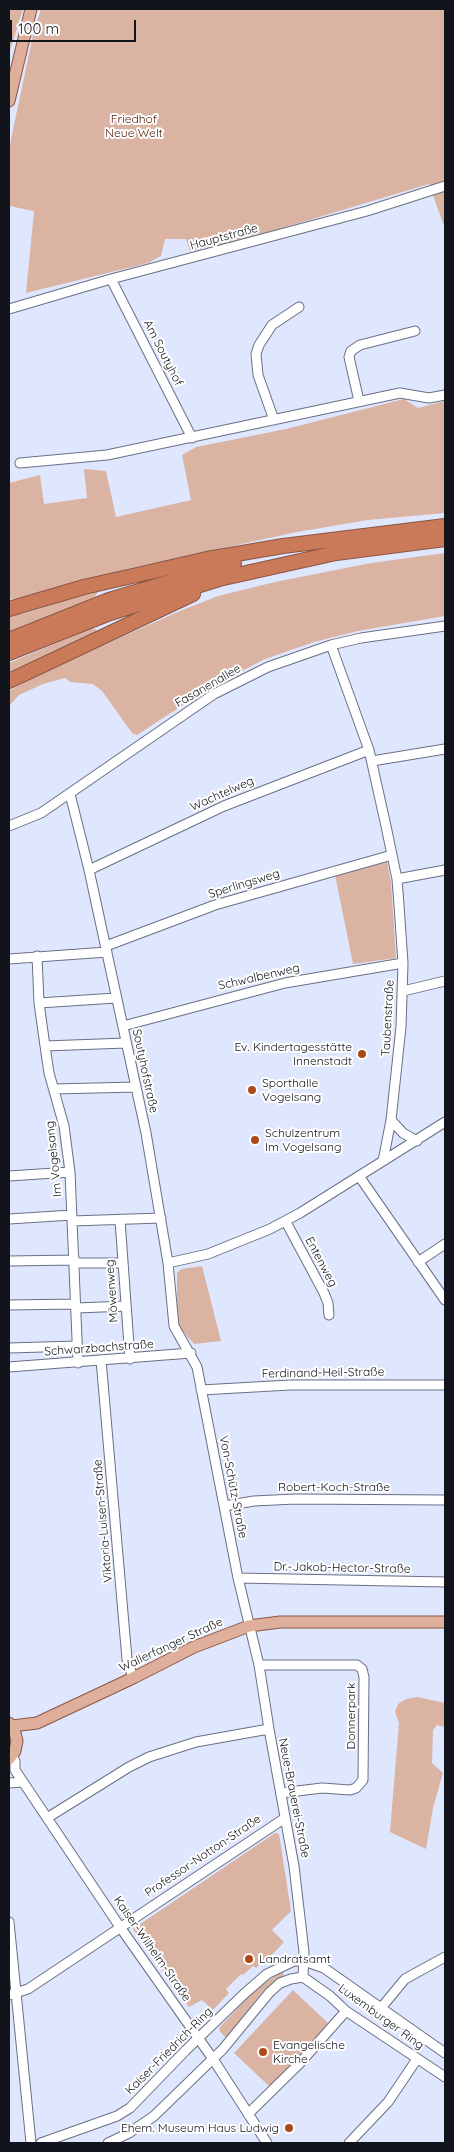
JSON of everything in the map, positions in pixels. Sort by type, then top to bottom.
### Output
[{"type":"highway","points":[[9,609],[84,588],[207,559],[283,546],[445,526]]},
{"type":"highway","points":[[9,652],[67,628],[168,594],[283,564],[336,554],[445,539]]},
{"type":"highway","points":[[9,640],[109,600],[164,582],[263,555],[335,541]]},
{"type":"highway","points":[[9,681],[197,592],[283,564]]},
{"type":"main road","points":[[9,101],[31,9]]},
{"type":"main road","name":"Wallerfanger Straße","points":[[17,1741],[37,1723],[194,1647],[249,1626],[280,1622],[445,1622]]},
{"type":"main road","name":"Wallerfanger Straße","points":[[10,1725],[37,1723]]},
{"type":"main road","points":[[10,1725],[17,1741],[10,1757]]},
{"type":"street","name":"Hauptstraße","points":[[9,309],[339,218],[445,186]]},
{"type":"street","name":"Am Soutyhof","points":[[111,280],[192,438]]},
{"type":"street","points":[[274,420],[258,375],[256,354],[259,345],[272,325],[299,307]]},
{"type":"street","points":[[359,401],[350,357],[351,351],[360,345],[415,331]]},
{"type":"street","points":[[20,463],[107,455],[400,393],[429,398],[445,395]]},
{"type":"street","name":"Fasanenallee","points":[[9,826],[41,813],[214,694],[268,667],[331,645],[391,633],[445,626]]},
{"type":"street","name":"Taubenstraße","points":[[331,645],[369,750],[397,880],[403,991],[391,1120],[383,1162]]},
{"type":"street","points":[[372,761],[445,749]]},
{"type":"street","name":"Wachtelweg","points":[[89,870],[231,803],[369,750]]},
{"type":"street","name":"Soutyhofstraße","points":[[70,794],[89,870],[136,1086],[161,1218],[168,1263],[174,1326],[191,1353]]},
{"type":"street","name":"Sperlingsweg","points":[[9,959],[106,949],[215,904],[392,855]]},
{"type":"street","points":[[397,880],[445,870]]},
{"type":"street","name":"Im Vogelsang","points":[[37,956],[39,1003],[45,1046],[64,1126],[70,1172],[78,1362]]},
{"type":"street","name":"Schwalbenweg","points":[[123,1026],[285,983],[402,963]]},
{"type":"street","points":[[403,991],[445,981]]},
{"type":"street","points":[[39,1003],[116,998]]},
{"type":"street","points":[[45,1046],[126,1043]]},
{"type":"street","points":[[54,1089],[136,1086]]},
{"type":"street","points":[[391,1120],[403,1133],[417,1141]]},
{"type":"street","points":[[168,1263],[225,1248],[286,1222],[445,1122]]},
{"type":"street","points":[[9,1176],[70,1172]]},
{"type":"street","points":[[359,1176],[445,1300]]},
{"type":"street","points":[[9,1219],[72,1218],[120,1220],[161,1218]]},
{"type":"street","name":"Möwenweg","points":[[120,1220],[130,1359]]},
{"type":"street","name":"Entenweg","points":[[286,1222],[324,1293],[328,1303],[329,1315]]},
{"type":"street","points":[[418,1262],[445,1244]]},
{"type":"street","points":[[9,1261],[122,1263]]},
{"type":"street","points":[[9,1304],[126,1306]]},
{"type":"street","name":"Schwarzbachstraße","points":[[9,1348],[77,1346]]},
{"type":"street","name":"Schwarzbachstraße","points":[[9,1368],[191,1353]]},
{"type":"street","name":"Von-Schütz-Straße","points":[[191,1353],[201,1390],[249,1626]]},
{"type":"street","name":"Viktoria-Luisen-Straße","points":[[101,1360],[127,1658],[133,1678]]},
{"type":"street","name":"Ferdinand-Heil-Straße","points":[[201,1390],[290,1385],[445,1384]]},
{"type":"street","name":"Robert-Koch-Straße","points":[[224,1506],[288,1499],[445,1500]]},
{"type":"street","name":"Dr.-Jakob-Hector-Straße","points":[[238,1578],[445,1582]]},
{"type":"street","name":"Neue-Brauerei-Straße","points":[[249,1626],[259,1665],[294,1866],[304,1961],[303,1977]]},
{"type":"street","name":"Donnerpark","points":[[259,1665],[356,1665],[362,1669],[364,1677],[363,1780],[356,1788],[350,1790],[322,1788],[281,1793]]},
{"type":"street","points":[[47,1818],[129,1767],[149,1757],[196,1742],[269,1729]]},
{"type":"street","name":"Kaiser-Wilhelm-Straße","points":[[10,1757],[14,1761],[12,1769],[23,1782],[120,1927],[199,2038],[267,2143]]},
{"type":"street","points":[[9,1783],[23,1782]]},
{"type":"street","name":"Professor-Notton-Straße","points":[[13,1994],[47,1976],[285,1818]]},
{"type":"street","points":[[9,1922],[13,1994],[31,2143]]},
{"type":"street","points":[[381,2008],[405,1979],[445,1958]]},
{"type":"street","name":"Kaiser-Friedrich-Ring","points":[[41,2143],[117,2116],[130,2108],[167,2068],[267,1974],[294,1961],[304,1961]]},
{"type":"street","name":"Luxemburger Ring","points":[[304,1961],[324,1968],[445,2053]]},
{"type":"street","points":[[108,2143],[128,2134],[154,2116],[213,2059],[274,1988],[280,1983],[303,1977]]},
{"type":"street","name":"Luxemburger Ring","points":[[303,1977],[330,1996],[346,2011],[445,2077]]},
{"type":"street","points":[[248,2114],[300,2063],[346,2011]]},
{"type":"street","points":[[349,2143],[388,2102],[418,2060]]},
{"type":"green space","points":[[9,9],[23,9],[9,54]]},
{"type":"green space","name":"Friedhof Neue Welt","points":[[41,9],[445,9],[445,229],[429,184],[246,239],[190,251],[186,239],[165,239],[161,256],[148,263],[26,293],[34,211],[9,206],[9,149],[33,35]]},
{"type":"green space","points":[[404,399],[418,408],[445,401],[445,513],[368,520],[297,532],[126,569],[28,598],[9,599],[9,483],[40,475],[44,504],[87,498],[84,469],[106,471],[116,517],[191,500],[182,455],[196,447],[286,429]]},
{"type":"green space","points":[[445,553],[445,616],[358,631],[314,642],[265,659],[209,688],[137,735],[132,733],[102,691],[93,684],[70,682],[65,678],[43,684],[19,695],[9,706],[9,691],[47,670],[218,596],[275,582],[371,563]]},
{"type":"green space","points":[[96,590],[98,592],[94,598],[9,632],[9,615],[26,613]]},
{"type":"green space","points":[[90,629],[96,629],[97,635],[9,672],[9,663]]},
{"type":"green space","points":[[387,862],[391,882],[396,958],[353,964],[335,875]]},
{"type":"green space","points":[[202,1266],[221,1341],[194,1344],[181,1329],[177,1318],[177,1273],[181,1269]]},
{"type":"green space","points":[[417,1697],[445,1703],[445,1727],[437,1725],[433,1730],[432,1763],[443,1773],[433,1808],[426,1849],[390,1832],[399,1723],[395,1712],[398,1704],[406,1699]]},
{"type":"green space","points":[[275,1833],[279,1834],[291,1911],[272,1930],[284,1942],[265,1962],[263,1961],[256,1968],[253,1966],[243,1975],[241,1974],[226,1989],[229,1993],[213,2010],[202,2000],[189,2007],[133,1929]]},
{"type":"green space","points":[[283,1972],[284,1976],[263,1991],[227,2038],[224,2036],[219,2030],[220,2027],[250,1995],[267,1981]]},
{"type":"green space","points":[[293,1990],[329,2024],[270,2087],[234,2053]]},
{"type":"place","name":"Ev. Kindertagesstätte Innenstadt","points":[[362,1054]]},
{"type":"place","name":"Sporthalle Vogelsang","points":[[252,1090]]},
{"type":"place","name":"Schulzentrum Im Vogelsang","points":[[255,1140]]},
{"type":"place","name":"Landratsamt","points":[[249,1959]]},
{"type":"place","name":"Evangelische Kirche","points":[[263,2052]]},
{"type":"place","name":"Ehem. Museum Haus Ludwig","points":[[289,2128]]}]
